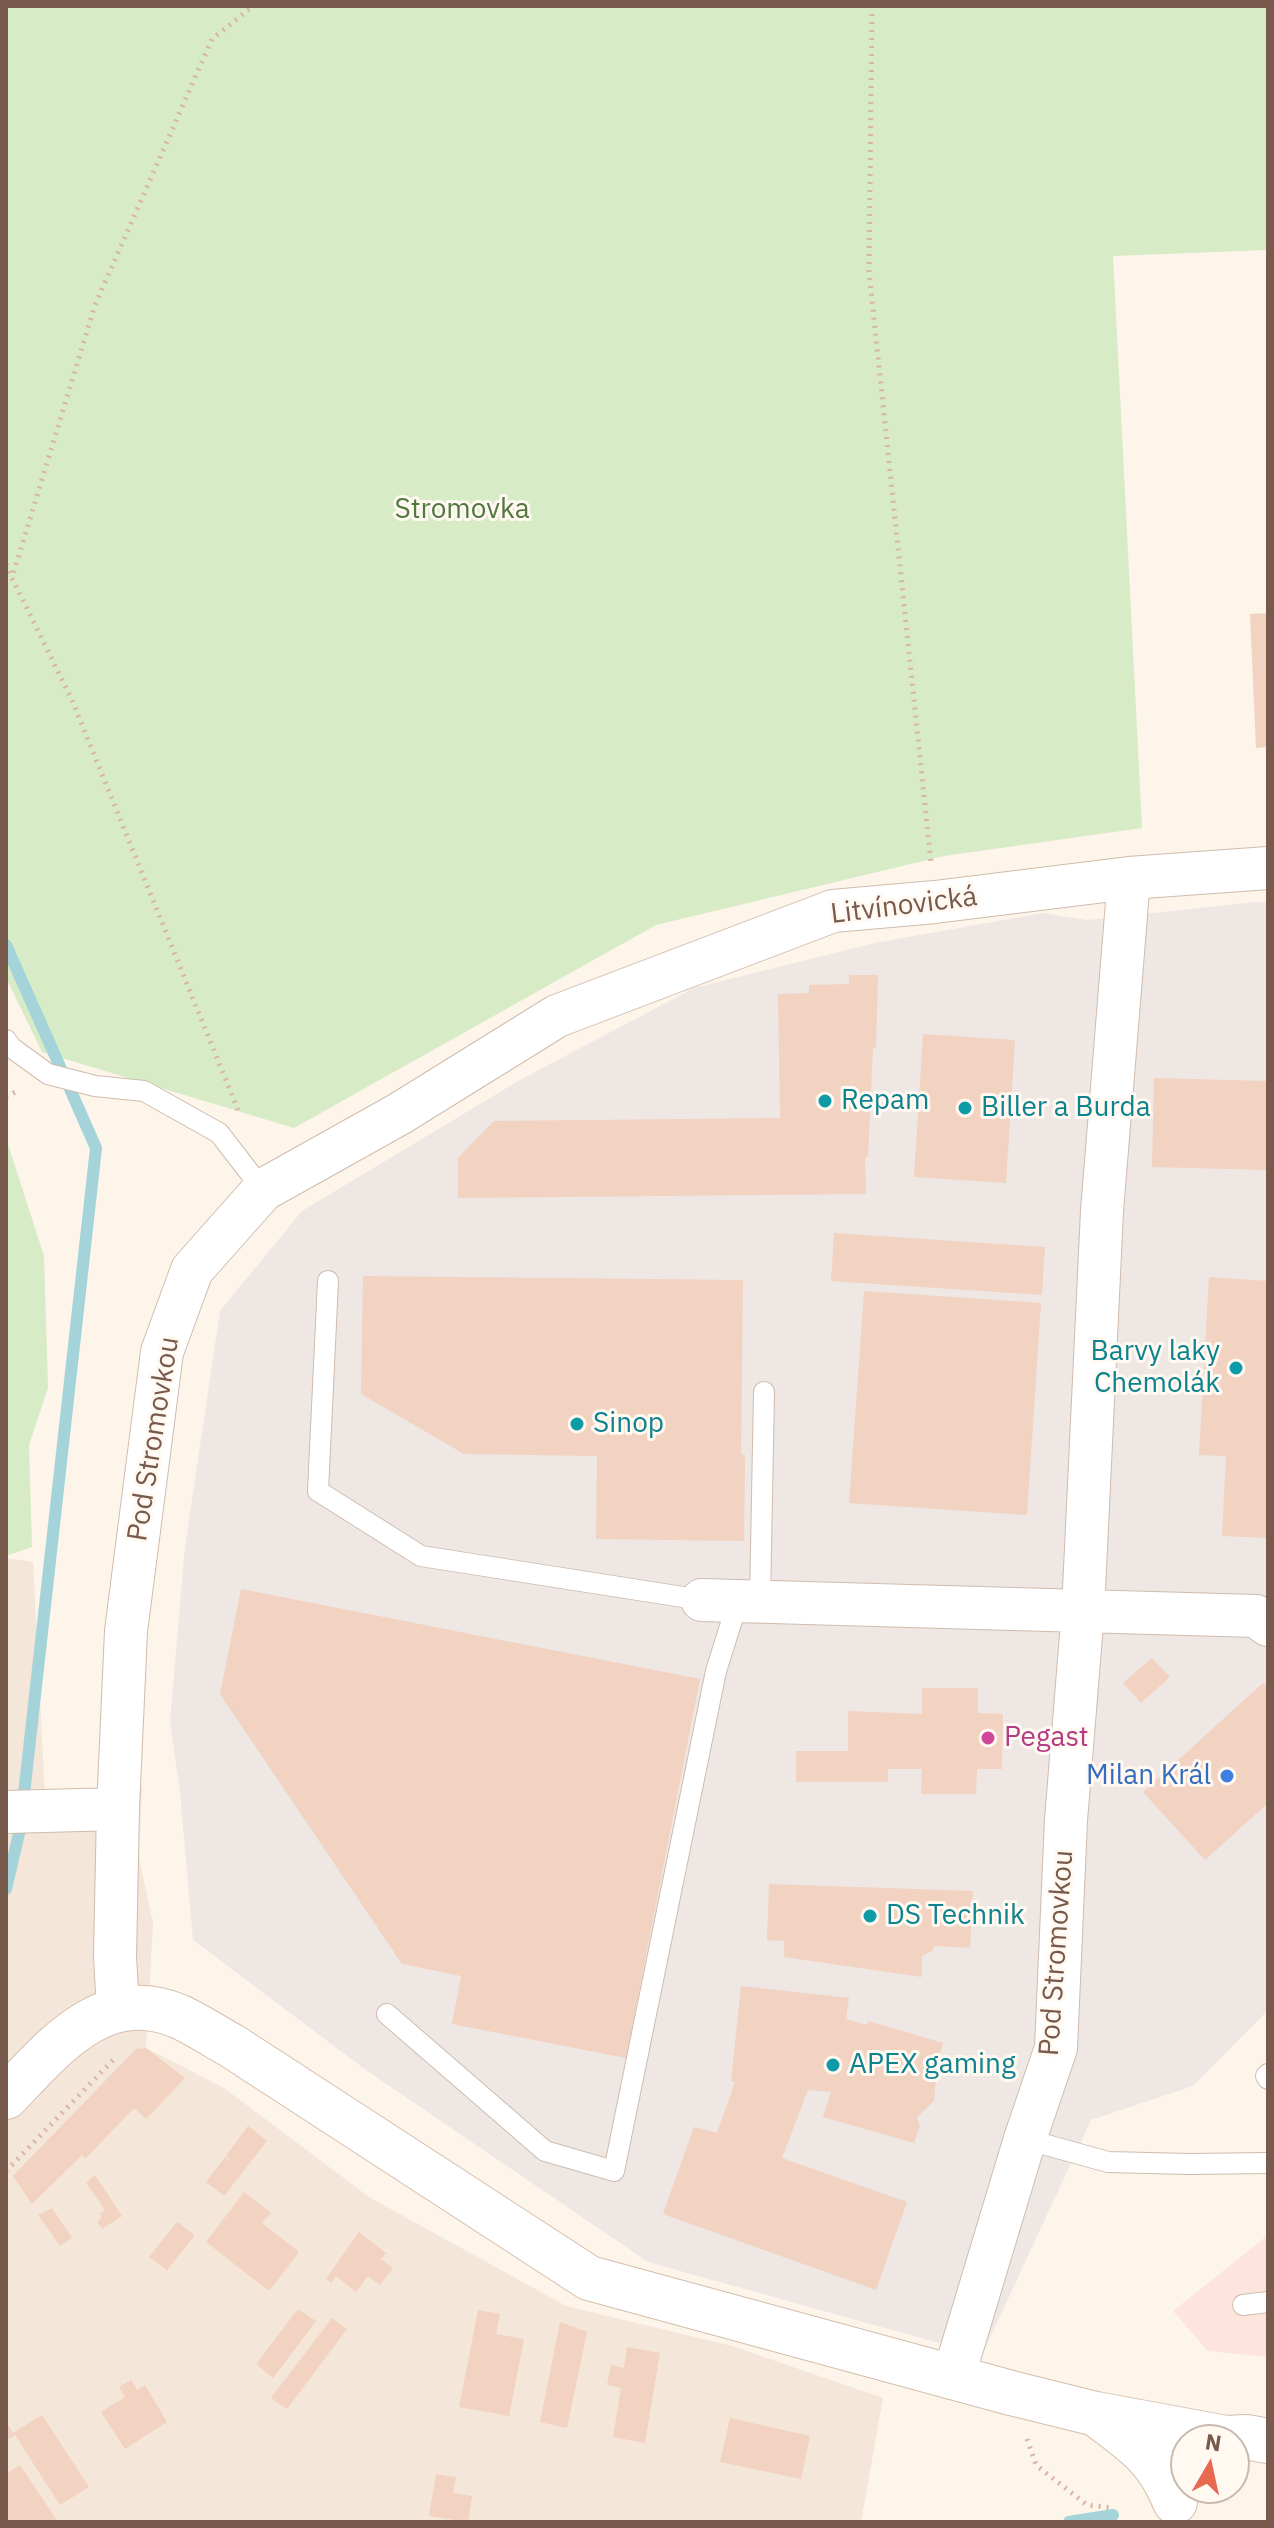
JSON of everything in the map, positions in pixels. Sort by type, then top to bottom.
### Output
[{"type":"street","name":"Litvínovická","points":[[557,1016],[833,911],[1129,878],[1268,868]]},
{"type":"street","name":"Pod Stromovkou","points":[[953,2378],[1025,2139],[1056,2048],[1066,1820],[1083,1611],[1102,1211],[1129,878]]},
{"type":"street","name":"Pod Stromovkou","points":[[118,2010],[115,1956],[118,1809],[126,1631],[162,1352],[192,1270],[263,1190],[399,1114],[557,1016]]},
{"type":"street","points":[[734,1601],[1256,1616],[1268,1625]]},
{"type":"street","points":[[6,1812],[118,1809]]},
{"type":"street","points":[[6,2097],[68,2033],[91,2019],[118,2010],[148,2009],[177,2016],[232,2046],[589,2278],[1011,2393],[1096,2414],[1170,2426]]},
{"type":"street","points":[[1096,2414],[1152,2459],[1170,2484]]},
{"type":"lane","points":[[6,1040],[12,1048],[48,1074],[95,1086],[144,1091],[219,1133],[263,1190]]},
{"type":"lane","points":[[328,1281],[318,1491],[421,1556],[734,1601]]},
{"type":"lane","points":[[387,2014],[545,2151],[614,2171],[716,1671],[734,1601],[764,1392]]},
{"type":"lane","points":[[1025,2139],[1108,2162],[1268,2163]]},
{"type":"lane","points":[[1243,2305],[1268,2302]]},
{"type":"path","points":[[12,578],[95,305],[212,39],[253,6]]},
{"type":"path","points":[[872,6],[869,271],[935,902]]},
{"type":"path","points":[[6,564],[72,700],[241,1119]]},
{"type":"path","points":[[1011,2393],[1036,2465],[1087,2505],[1113,2508]]},
{"type":"shaded area","points":[[1268,903],[1268,2010],[1193,2086],[1091,2120],[982,2355],[648,2262],[366,2070],[193,1940],[180,1792],[170,1721],[185,1547],[220,1311],[302,1211],[520,1080],[694,988],[875,943],[1043,913],[1087,920]]},
{"type":"shaded area","points":[[6,1558],[33,1562],[45,1798],[142,1786],[139,1858],[153,1923],[146,2048],[224,2088],[369,2197],[566,2306],[732,2346],[883,2398],[861,2522],[6,2522]]},
{"type":"shaded area","points":[[1268,2235],[1268,2357],[1208,2351],[1173,2311]]},
{"type":"green space","name":"Stromovka","points":[[6,6],[1268,6],[1268,250],[1113,256],[1142,828],[944,856],[656,925],[294,1128],[42,1052],[6,978]]},
{"type":"green space","points":[[6,1138],[44,1256],[48,1388],[29,1445],[32,1547],[6,1556]]},
{"type":"building","points":[[1268,613],[1268,747],[1256,748],[1250,614]]},
{"type":"building","name":"Repam","points":[[849,975],[878,975],[876,1048],[873,1048],[868,1157],[865,1157],[866,1194],[458,1198],[458,1158],[494,1121],[780,1118],[778,994],[809,993],[809,985],[849,984]]},
{"type":"building","name":"Biller a Burda","points":[[923,1034],[1015,1040],[1006,1183],[914,1177]]},
{"type":"building","points":[[1154,1078],[1268,1081],[1268,1170],[1152,1167]]},
{"type":"building","points":[[834,1233],[1045,1247],[1042,1295],[831,1281]]},
{"type":"building","name":"Sinop","points":[[363,1276],[743,1280],[741,1454],[745,1455],[744,1541],[596,1539],[597,1456],[464,1454],[361,1394]]},
{"type":"building","name":"Barvy laky Chemolák","points":[[1209,1277],[1268,1281],[1268,1538],[1222,1536],[1226,1456],[1199,1455]]},
{"type":"building","points":[[864,1291],[1041,1303],[1027,1515],[849,1503]]},
{"type":"building","points":[[241,1589],[700,1679],[626,2058],[452,2024],[461,1976],[402,1964],[220,1694]]},
{"type":"building","points":[[1152,1658],[1170,1677],[1141,1703],[1123,1683]]},
{"type":"building","points":[[1263,1683],[1268,1688],[1268,1803],[1205,1860],[1143,1792]]},
{"type":"building","points":[[922,1688],[978,1688],[978,1713],[1003,1714],[1002,1769],[977,1769],[976,1794],[921,1794],[922,1769],[888,1769],[888,1782],[796,1782],[796,1751],[848,1751],[848,1711],[922,1714]]},
{"type":"building","name":"DS Technik","points":[[769,1884],[973,1891],[970,1948],[934,1946],[932,1951],[922,1956],[922,1977],[784,1957],[784,1941],[767,1940]]},
{"type":"building","points":[[741,1986],[849,1998],[846,2019],[867,2025],[868,2021],[943,2043],[938,2060],[932,2067],[936,2076],[934,2101],[917,2117],[920,2126],[914,2143],[823,2117],[831,2092],[808,2090],[782,2158],[907,2202],[876,2290],[663,2214],[694,2127],[717,2133],[735,2082],[731,2081]]},
{"type":"building","points":[[146,2048],[185,2078],[146,2119],[134,2108],[85,2159],[82,2155],[32,2204],[13,2176],[136,2049]]},
{"type":"building","points":[[248,2126],[267,2141],[224,2196],[206,2182],[225,2157],[235,2164],[226,2156]]},
{"type":"building","points":[[95,2175],[122,2216],[102,2229],[97,2222],[102,2217],[100,2213],[105,2210],[86,2183]]},
{"type":"building","points":[[244,2192],[271,2213],[262,2223],[299,2252],[269,2291],[206,2242]]},
{"type":"building","points":[[52,2208],[72,2238],[60,2246],[38,2215]]},
{"type":"building","points":[[177,2222],[195,2235],[167,2270],[149,2257]]},
{"type":"building","points":[[359,2232],[386,2253],[381,2259],[393,2268],[380,2285],[368,2276],[356,2292],[336,2276],[331,2283],[326,2279]]},
{"type":"building","points":[[298,2309],[316,2321],[273,2378],[256,2364]]},
{"type":"building","points":[[478,2310],[500,2314],[496,2334],[524,2339],[509,2416],[459,2407]]},
{"type":"building","points":[[332,2318],[347,2329],[287,2409],[271,2398]]},
{"type":"building","points":[[560,2322],[587,2332],[567,2428],[540,2422]]},
{"type":"building","points":[[627,2347],[660,2353],[645,2443],[613,2437],[621,2388],[607,2385],[611,2365],[624,2368]]},
{"type":"building","points":[[131,2380],[137,2390],[145,2385],[167,2422],[125,2449],[101,2412],[125,2397],[119,2387]]},
{"type":"building","points":[[42,2415],[89,2487],[60,2505],[15,2435],[6,2441],[6,2422],[13,2433]]},
{"type":"building","points":[[730,2418],[810,2436],[801,2479],[720,2462]]},
{"type":"building","points":[[20,2465],[58,2522],[6,2522],[6,2474]]},
{"type":"building","points":[[436,2474],[456,2477],[453,2493],[472,2496],[468,2522],[429,2516]]},
{"type":"waterway","points":[[6,945],[61,1069]]},
{"type":"waterway","points":[[23,1803],[96,1148],[70,1089]]},
{"type":"waterway","points":[[6,1889],[21,1825]]},
{"type":"waterway","points":[[1069,2522],[1113,2515]]},
{"type":"place","name":"Repam","points":[[825,1101]]},
{"type":"place","name":"Biller a Burda","points":[[965,1108]]},
{"type":"place","name":"Barvy laky Chemolák","points":[[1236,1368]]},
{"type":"place","name":"Sinop","points":[[577,1424]]},
{"type":"place","name":"Pegast","points":[[988,1738]]},
{"type":"place","name":"Milan Král","points":[[1227,1776]]},
{"type":"place","name":"DS Technik","points":[[870,1916]]},
{"type":"place","name":"APEX gaming","points":[[833,2065]]}]
